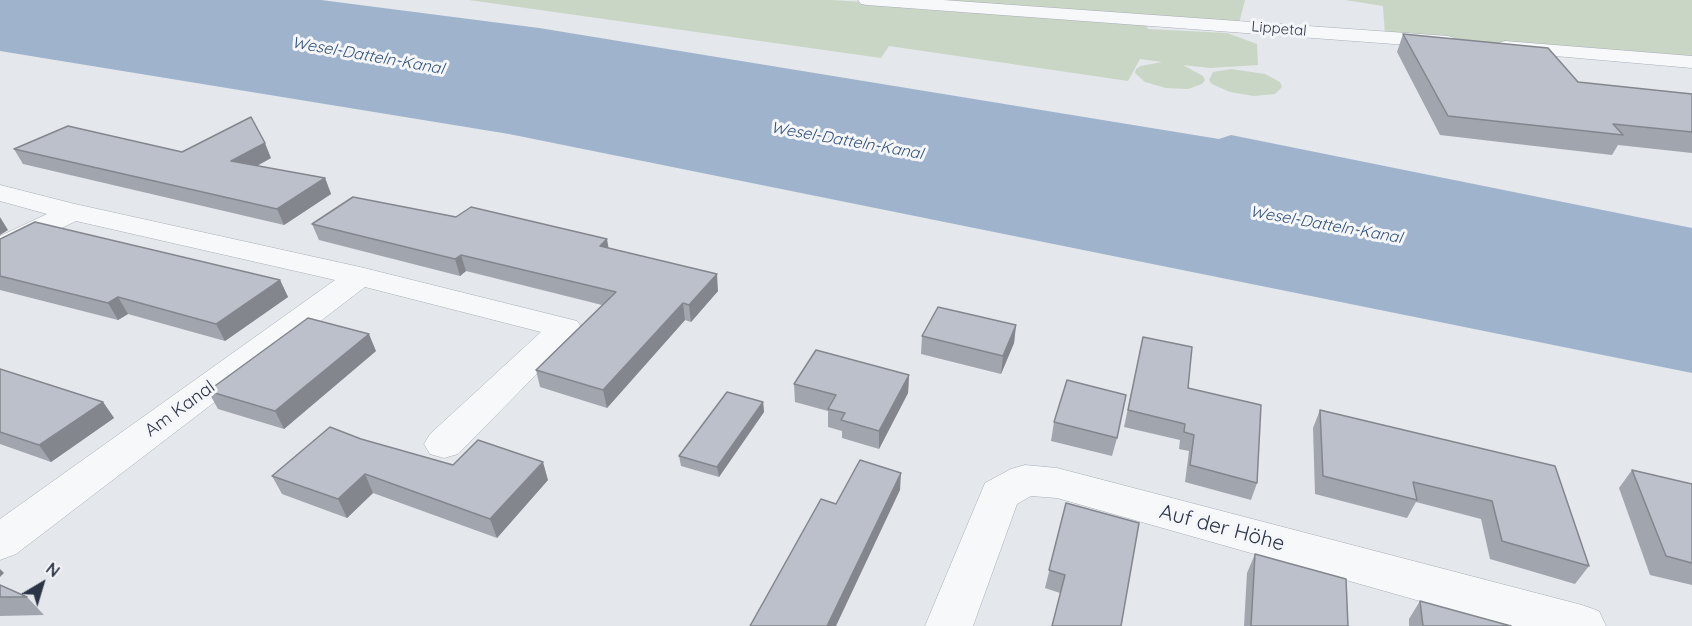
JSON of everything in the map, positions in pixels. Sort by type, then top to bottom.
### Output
[{"type":"street","name":"Lippetal","points":[[867,0],[1197,22],[1467,44]]},
{"type":"street","points":[[1490,46],[1692,62]]},
{"type":"street","points":[[0,194],[360,276],[565,328],[444,444]]},
{"type":"street","points":[[0,247],[73,212]]},
{"type":"street","name":"Am Kanal","points":[[0,542],[360,276]]},
{"type":"street","name":"Auf der Höhe","points":[[949,626],[1000,494],[1025,480],[1057,483],[1582,626]]},
{"type":"green space","points":[[469,0],[831,0],[915,5],[914,9],[1147,24],[1148,29],[1227,33],[1257,44],[1258,65],[1210,68],[1183,65],[1203,76],[1205,80],[1202,84],[1188,89],[1166,88],[1145,82],[1135,73],[1136,69],[1141,66],[1162,62],[1140,59],[1128,81],[889,46],[881,58]]},
{"type":"green space","points":[[912,0],[1245,0],[1239,23]]},
{"type":"green space","points":[[1345,0],[1692,0],[1692,59],[1385,35],[1383,6]]},
{"type":"green space","points":[[1231,69],[1265,74],[1280,82],[1282,87],[1275,94],[1254,96],[1230,92],[1212,84],[1209,80],[1213,72]]},
{"type":"water","name":"Wesel-Datteln-Kanal","points":[[0,0],[321,0],[539,28],[1219,139],[1231,135],[1692,228],[1692,373],[509,134],[0,51]]},
{"type":"building","points":[[1403,34],[1548,48],[1578,82],[1692,94],[1692,132],[1613,124],[1623,135],[1448,116]]},
{"type":"building","points":[[251,117],[265,143],[231,161],[325,178],[277,209],[14,149],[68,126],[182,152]]},
{"type":"building","points":[[353,197],[456,217],[471,207],[607,239],[600,246],[717,274],[689,305],[683,303],[603,390],[536,370],[616,292],[461,255],[455,259],[312,224]]},
{"type":"building","points":[[35,222],[280,280],[216,324],[118,297],[108,303],[0,276],[0,239]]},
{"type":"building","points":[[938,307],[1016,325],[1003,356],[922,336]]},
{"type":"building","points":[[308,318],[369,334],[275,411],[208,391]]},
{"type":"building","points":[[1143,337],[1192,347],[1188,388],[1261,405],[1257,483],[1190,465],[1194,435],[1184,432],[1185,424],[1128,410]]},
{"type":"building","points":[[816,350],[909,375],[879,431],[841,420],[845,413],[828,409],[836,395],[794,384]]},
{"type":"building","points":[[0,369],[103,402],[39,445],[0,432]]},
{"type":"building","points":[[1067,380],[1126,395],[1117,438],[1054,422]]},
{"type":"building","points":[[727,392],[763,402],[717,467],[679,456]]},
{"type":"building","points":[[1320,410],[1555,466],[1589,566],[1502,541],[1492,501],[1413,482],[1417,500],[1323,476]]},
{"type":"building","points":[[330,427],[361,439],[453,465],[478,440],[543,462],[490,519],[365,474],[338,499],[272,476]]},
{"type":"building","points":[[860,460],[901,473],[827,626],[750,626],[821,499],[836,504]]},
{"type":"building","points":[[1632,470],[1692,484],[1692,563],[1666,556]]},
{"type":"building","points":[[1066,503],[1139,523],[1121,626],[1052,626],[1065,575],[1049,570]]},
{"type":"building","points":[[1255,554],[1346,579],[1348,626],[1251,626]]},
{"type":"building","points":[[0,585],[27,597],[0,597]]},
{"type":"building","points":[[1420,601],[1511,626],[1423,626]]}]
